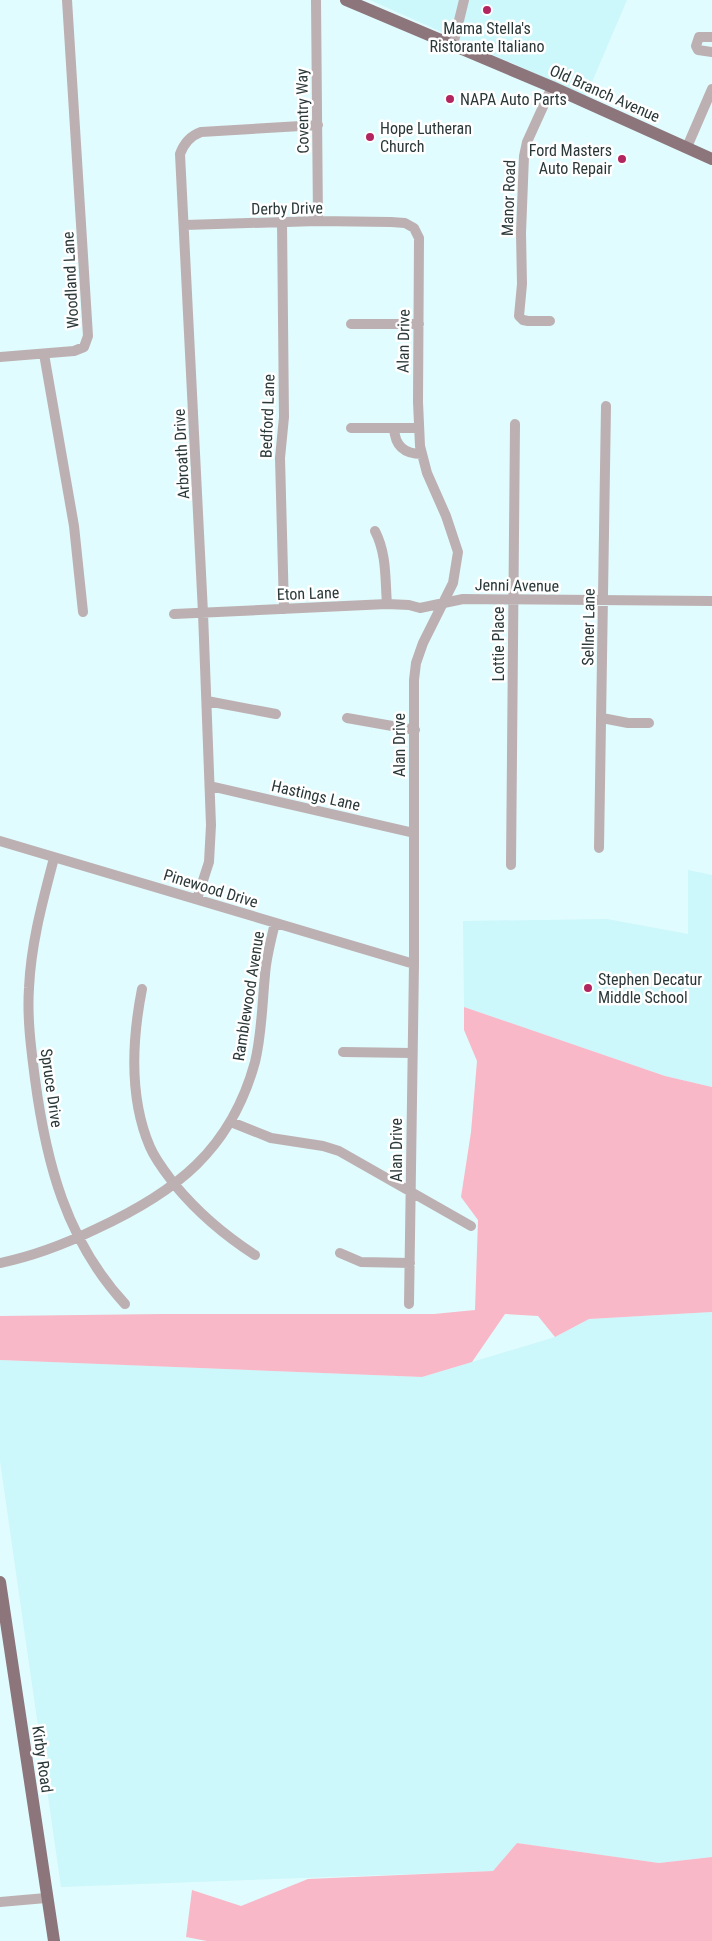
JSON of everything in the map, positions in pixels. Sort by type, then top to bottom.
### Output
[{"type":"main road","name":"Old Branch Avenue","points":[[346,0],[552,87],[712,159]]},
{"type":"main road","name":"Kirby Road","points":[[0,1582],[46,1898],[54,1941]]},
{"type":"street","name":"Woodland Lane","points":[[0,357],[74,352],[81,349],[88,336],[67,0]]},
{"type":"street","name":"Coventry Way","points":[[316,0],[318,222]]},
{"type":"street","points":[[453,46],[464,0]]},
{"type":"street","points":[[712,37],[699,37],[696,46],[698,50],[712,52]]},
{"type":"street","name":"Manor Road","points":[[550,321],[525,320],[519,316],[522,284],[521,233],[524,156],[527,142],[552,87]]},
{"type":"street","points":[[687,148],[712,89]]},
{"type":"street","name":"Arbroath Drive","points":[[197,900],[208,870],[211,853],[210,786],[180,154],[184,146],[194,135],[201,132],[318,125]]},
{"type":"street","name":"Derby Drive","points":[[184,225],[282,222],[391,222]]},
{"type":"street","name":"Bedford Lane","points":[[282,222],[284,417],[280,458],[284,610]]},
{"type":"street","name":"Alan Drive","points":[[391,222],[411,226],[418,234],[418,428],[422,454],[430,480],[446,516],[458,552],[453,583],[428,629],[416,663],[414,680],[414,964],[409,1304]]},
{"type":"street","points":[[351,324],[419,324]]},
{"type":"street","points":[[44,354],[74,526],[83,612]]},
{"type":"street","name":"Sellner Lane","points":[[599,848],[606,406]]},
{"type":"street","name":"Lottie Place","points":[[512,865],[515,424]]},
{"type":"street","points":[[351,428],[418,428]]},
{"type":"street","points":[[394,428],[395,440],[402,450],[422,454]]},
{"type":"street","points":[[376,531],[384,553],[387,604]]},
{"type":"street","name":"Jenni Avenue","points":[[442,603],[463,599],[712,601]]},
{"type":"street","name":"Eton Lane","points":[[174,614],[387,604],[408,605],[420,608],[442,603]]},
{"type":"street","points":[[207,701],[276,714]]},
{"type":"street","points":[[346,718],[415,730]]},
{"type":"street","points":[[602,718],[628,723],[649,724]]},
{"type":"street","name":"Hastings Lane","points":[[210,786],[414,833]]},
{"type":"street","name":"Pinewood Drive","points":[[0,841],[414,964]]},
{"type":"street","name":"Spruce Drive","points":[[54,858],[32,955],[29,988],[29,1029],[41,1124],[48,1155],[62,1198],[78,1237],[96,1269],[125,1304]]},
{"type":"street","name":"Ramblewood Avenue","points":[[0,1263],[36,1254],[78,1237],[139,1208],[175,1185],[208,1151],[231,1122],[248,1084],[258,1047],[263,1014],[265,970],[275,923]]},
{"type":"street","points":[[142,989],[134,1061],[139,1111],[150,1149],[175,1185],[194,1207],[212,1225],[255,1255]]},
{"type":"street","points":[[343,1052],[412,1053]]},
{"type":"street","points":[[231,1122],[271,1138],[323,1146],[339,1151],[471,1226]]},
{"type":"street","points":[[340,1254],[361,1262],[410,1263]]},
{"type":"street","points":[[0,1902],[46,1898]]},
{"type":"shaded area","points":[[370,0],[627,0],[586,96]]},
{"type":"shaded area","name":"Stephen Decatur Middle School","points":[[688,870],[712,875],[712,1087],[665,1076],[464,1007],[463,921],[607,919],[688,934]]},
{"type":"shaded area","points":[[464,1007],[665,1076],[712,1087],[712,1312],[589,1319],[555,1337],[538,1316],[505,1314],[472,1362],[422,1377],[0,1360],[0,1316],[434,1314],[475,1310],[478,1220],[461,1197],[471,1132],[477,1061],[464,1030]]},
{"type":"shaded area","points":[[712,1312],[712,1857],[659,1863],[517,1843],[493,1871],[61,1887],[0,1461],[0,1360],[422,1377],[555,1337],[589,1319]]},
{"type":"shaded area","points":[[517,1843],[659,1863],[712,1857],[712,1941],[207,1941],[186,1937],[192,1890],[241,1906],[308,1879],[493,1871]]},
{"type":"place","name":"Mama Stella's Ristorante Italiano","points":[[487,10]]},
{"type":"place","name":"NAPA Auto Parts","points":[[450,99]]},
{"type":"place","name":"Hope Lutheran Church","points":[[370,137]]},
{"type":"place","name":"Ford Masters Auto Repair","points":[[622,159]]},
{"type":"place","name":"Stephen Decatur Middle School","points":[[588,988]]}]
